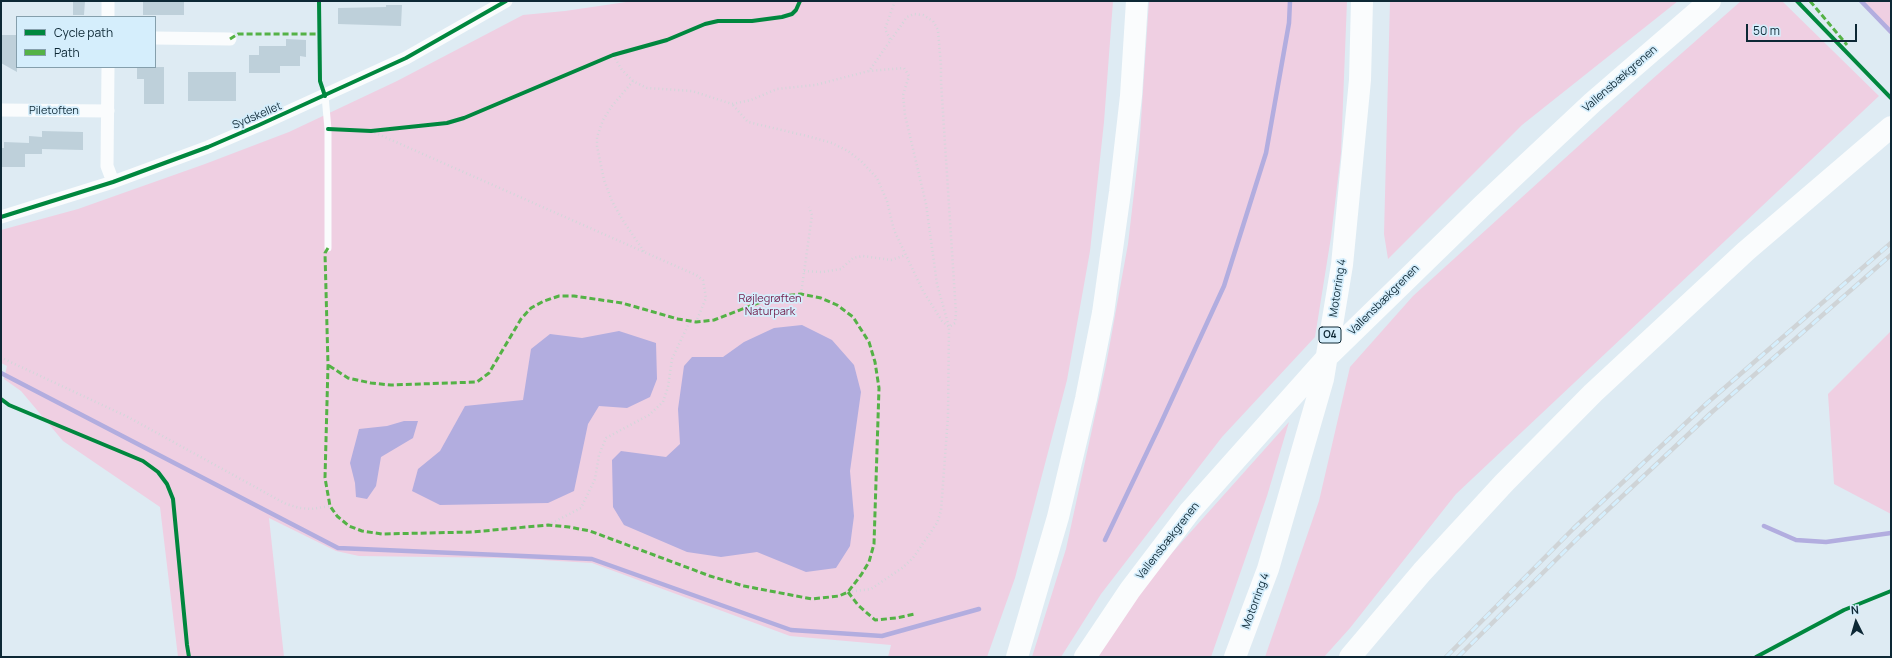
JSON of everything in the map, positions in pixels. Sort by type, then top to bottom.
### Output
[{"type":"highway","points":[[1017,657],[1034,604],[1058,517],[1086,399],[1103,313],[1120,192],[1131,96],[1137,1]]},
{"type":"highway","name":"Motorring 4","points":[[1235,657],[1268,569],[1323,378],[1342,257],[1360,80],[1362,1]]},
{"type":"highway","name":"Vallensbækgrenen","points":[[1084,657],[1130,590],[1190,511],[1330,354],[1402,282],[1592,102],[1710,1]]},
{"type":"highway","points":[[1350,657],[1427,566],[1504,483],[1593,393],[1746,251],[1891,127]]},
{"type":"street","points":[[108,1],[108,16]]},
{"type":"street","name":"Sydskellet","points":[[1,217],[113,182],[208,147],[325,96],[406,58],[506,1]]},
{"type":"street","points":[[156,38],[230,39]]},
{"type":"street","points":[[108,68],[107,166],[113,182]]},
{"type":"street","name":"Piletoften","points":[[1,110],[108,111]]},
{"type":"lane","points":[[325,96],[328,129],[328,248]]},
{"type":"path","points":[[890,40],[885,29],[895,1]]},
{"type":"path","points":[[869,71],[907,17],[914,14],[923,14],[933,21],[938,30],[941,66],[956,313],[955,323],[949,327]]},
{"type":"path","points":[[606,58],[621,53]]},
{"type":"path","points":[[614,55],[622,70],[633,81],[647,88],[692,91],[732,104],[751,100],[777,89],[815,85],[869,71],[904,68],[910,76],[903,96],[905,115],[926,204],[937,284],[949,327],[948,416],[941,511],[937,523],[913,558],[902,568],[871,589],[848,592]]},
{"type":"path","points":[[633,81],[612,106],[603,120],[597,137],[597,146],[604,180],[612,200],[622,219],[645,253]]},
{"type":"path","points":[[732,104],[748,122],[832,143],[848,151],[861,161],[876,178],[887,201],[894,230],[923,291],[942,321],[949,327]]},
{"type":"path","points":[[364,131],[386,130]]},
{"type":"path","points":[[371,131],[696,275],[703,280],[706,298],[696,322]]},
{"type":"path","points":[[801,294],[812,215],[808,207]]},
{"type":"path","points":[[804,271],[822,272],[841,269],[853,258],[863,256],[891,260],[906,255]]},
{"type":"path","points":[[548,525],[581,508],[595,479],[599,455],[606,438],[649,415],[663,402],[668,387],[672,359],[690,321]]},
{"type":"path","points":[[1,353],[4,359],[128,417],[286,504],[311,509],[330,506]]},
{"type":"path","points":[[1,366],[4,359]]},
{"type":"green space","name":"Røjlegrøften Naturpark","points":[[633,1],[1113,1],[1104,122],[1090,251],[1067,380],[1015,578],[987,657],[888,657],[891,645],[790,636],[592,563],[508,558],[359,556],[336,551],[269,518],[284,657],[178,657],[160,507],[63,441],[21,391],[4,379],[7,366],[1,363],[1,230],[78,209],[205,164],[289,132],[397,81],[523,15],[565,11]]},
{"type":"green space","points":[[1149,1],[1347,1],[1341,153],[1331,237],[1315,337],[1222,437],[1101,594],[1061,657],[1032,657],[1066,549],[1106,365],[1128,244],[1139,150]]},
{"type":"green space","points":[[1390,1],[1678,1],[1522,125],[1388,259],[1384,234]]},
{"type":"green space","points":[[1741,1],[1782,1],[1879,96],[1456,494],[1350,628],[1324,657],[1265,657],[1319,501],[1350,367],[1413,296],[1649,82]]},
{"type":"green space","points":[[1859,1],[1891,1],[1891,35]]},
{"type":"green space","points":[[1891,331],[1891,514],[1834,484],[1828,394]]},
{"type":"green space","points":[[1289,422],[1267,496],[1211,657],[1098,657],[1137,592]]},
{"type":"shaded area","points":[[802,325],[832,340],[854,365],[861,392],[850,471],[854,516],[850,546],[836,568],[806,572],[757,552],[721,557],[687,552],[624,525],[613,507],[612,460],[621,451],[666,457],[680,444],[678,409],[684,366],[692,357],[723,357],[744,342],[774,328]]},
{"type":"shaded area","points":[[619,331],[656,343],[657,379],[650,397],[627,408],[599,406],[588,424],[574,491],[548,503],[440,505],[412,491],[418,469],[440,451],[465,406],[523,400],[531,349],[550,334],[582,338]]},
{"type":"shaded area","points":[[404,421],[418,421],[413,438],[381,457],[376,486],[367,499],[356,497],[355,483],[350,463],[359,429],[387,426]]},
{"type":"building","points":[[73,1],[85,1],[84,15],[73,15]]},
{"type":"building","points":[[143,1],[184,1],[184,15],[143,15]]},
{"type":"building","points":[[386,5],[402,5],[401,26],[338,24],[338,8],[386,7]]},
{"type":"building","points":[[1,35],[16,35],[17,72],[1,63]]},
{"type":"building","points":[[286,39],[306,40],[306,57],[300,56],[300,66],[280,66],[280,73],[249,73],[249,55],[259,55],[259,46],[286,46]]},
{"type":"building","points":[[164,67],[164,104],[144,104],[144,79],[137,79],[137,68]]},
{"type":"building","points":[[188,72],[236,72],[236,101],[188,101]]},
{"type":"building","points":[[42,131],[83,132],[83,150],[42,149],[42,154],[25,154],[25,167],[1,167],[1,148],[4,148],[4,142],[29,143],[29,136],[42,137]]},
{"type":"waterway","points":[[1105,540],[1224,286],[1266,153],[1289,23],[1290,1]]},
{"type":"waterway","points":[[1861,1],[1891,32]]},
{"type":"waterway","points":[[1,373],[338,548],[592,559],[791,630],[882,636],[979,609]]},
{"type":"waterway","points":[[1764,526],[1796,540],[1826,542],[1891,533]]},
{"type":"railway","points":[[1446,657],[1574,528],[1706,404],[1891,243]]},
{"type":"railway","points":[[1458,657],[1581,535],[1712,412],[1891,255]]},
{"type":"marked path","points":[[1810,1],[1847,45]]},
{"type":"marked path","points":[[230,39],[238,34],[319,34]]},
{"type":"marked path","points":[[328,248],[325,253],[328,365],[325,478],[330,506],[337,516],[349,526],[362,531],[382,534],[472,532],[548,525],[569,527],[590,531],[710,576],[744,586],[812,599],[839,596],[848,592],[869,562],[874,544],[879,388],[875,362],[869,342],[853,317],[837,305],[821,298],[801,294],[783,296],[766,300],[714,320],[696,322],[678,319],[622,303],[574,296],[559,296],[544,301],[531,308],[521,319],[489,373],[477,382],[391,385],[371,383],[348,378],[328,365]]},
{"type":"marked path","points":[[848,592],[858,605],[875,620],[915,614]]},
{"type":"cycle path","points":[[319,1],[320,81],[325,96]]},
{"type":"cycle path","points":[[1,217],[113,182],[208,147],[406,58],[506,1]]},
{"type":"cycle path","points":[[328,129],[371,131],[447,123],[464,118],[613,55],[667,40],[705,24],[718,21],[752,21],[782,17],[792,14],[796,10],[800,1]]},
{"type":"cycle path","points":[[1797,1],[1891,98]]},
{"type":"cycle path","points":[[1,399],[9,405],[143,461],[158,472],[167,484],[173,499],[189,657]]},
{"type":"cycle path","points":[[1756,657],[1844,610],[1891,591]]}]
